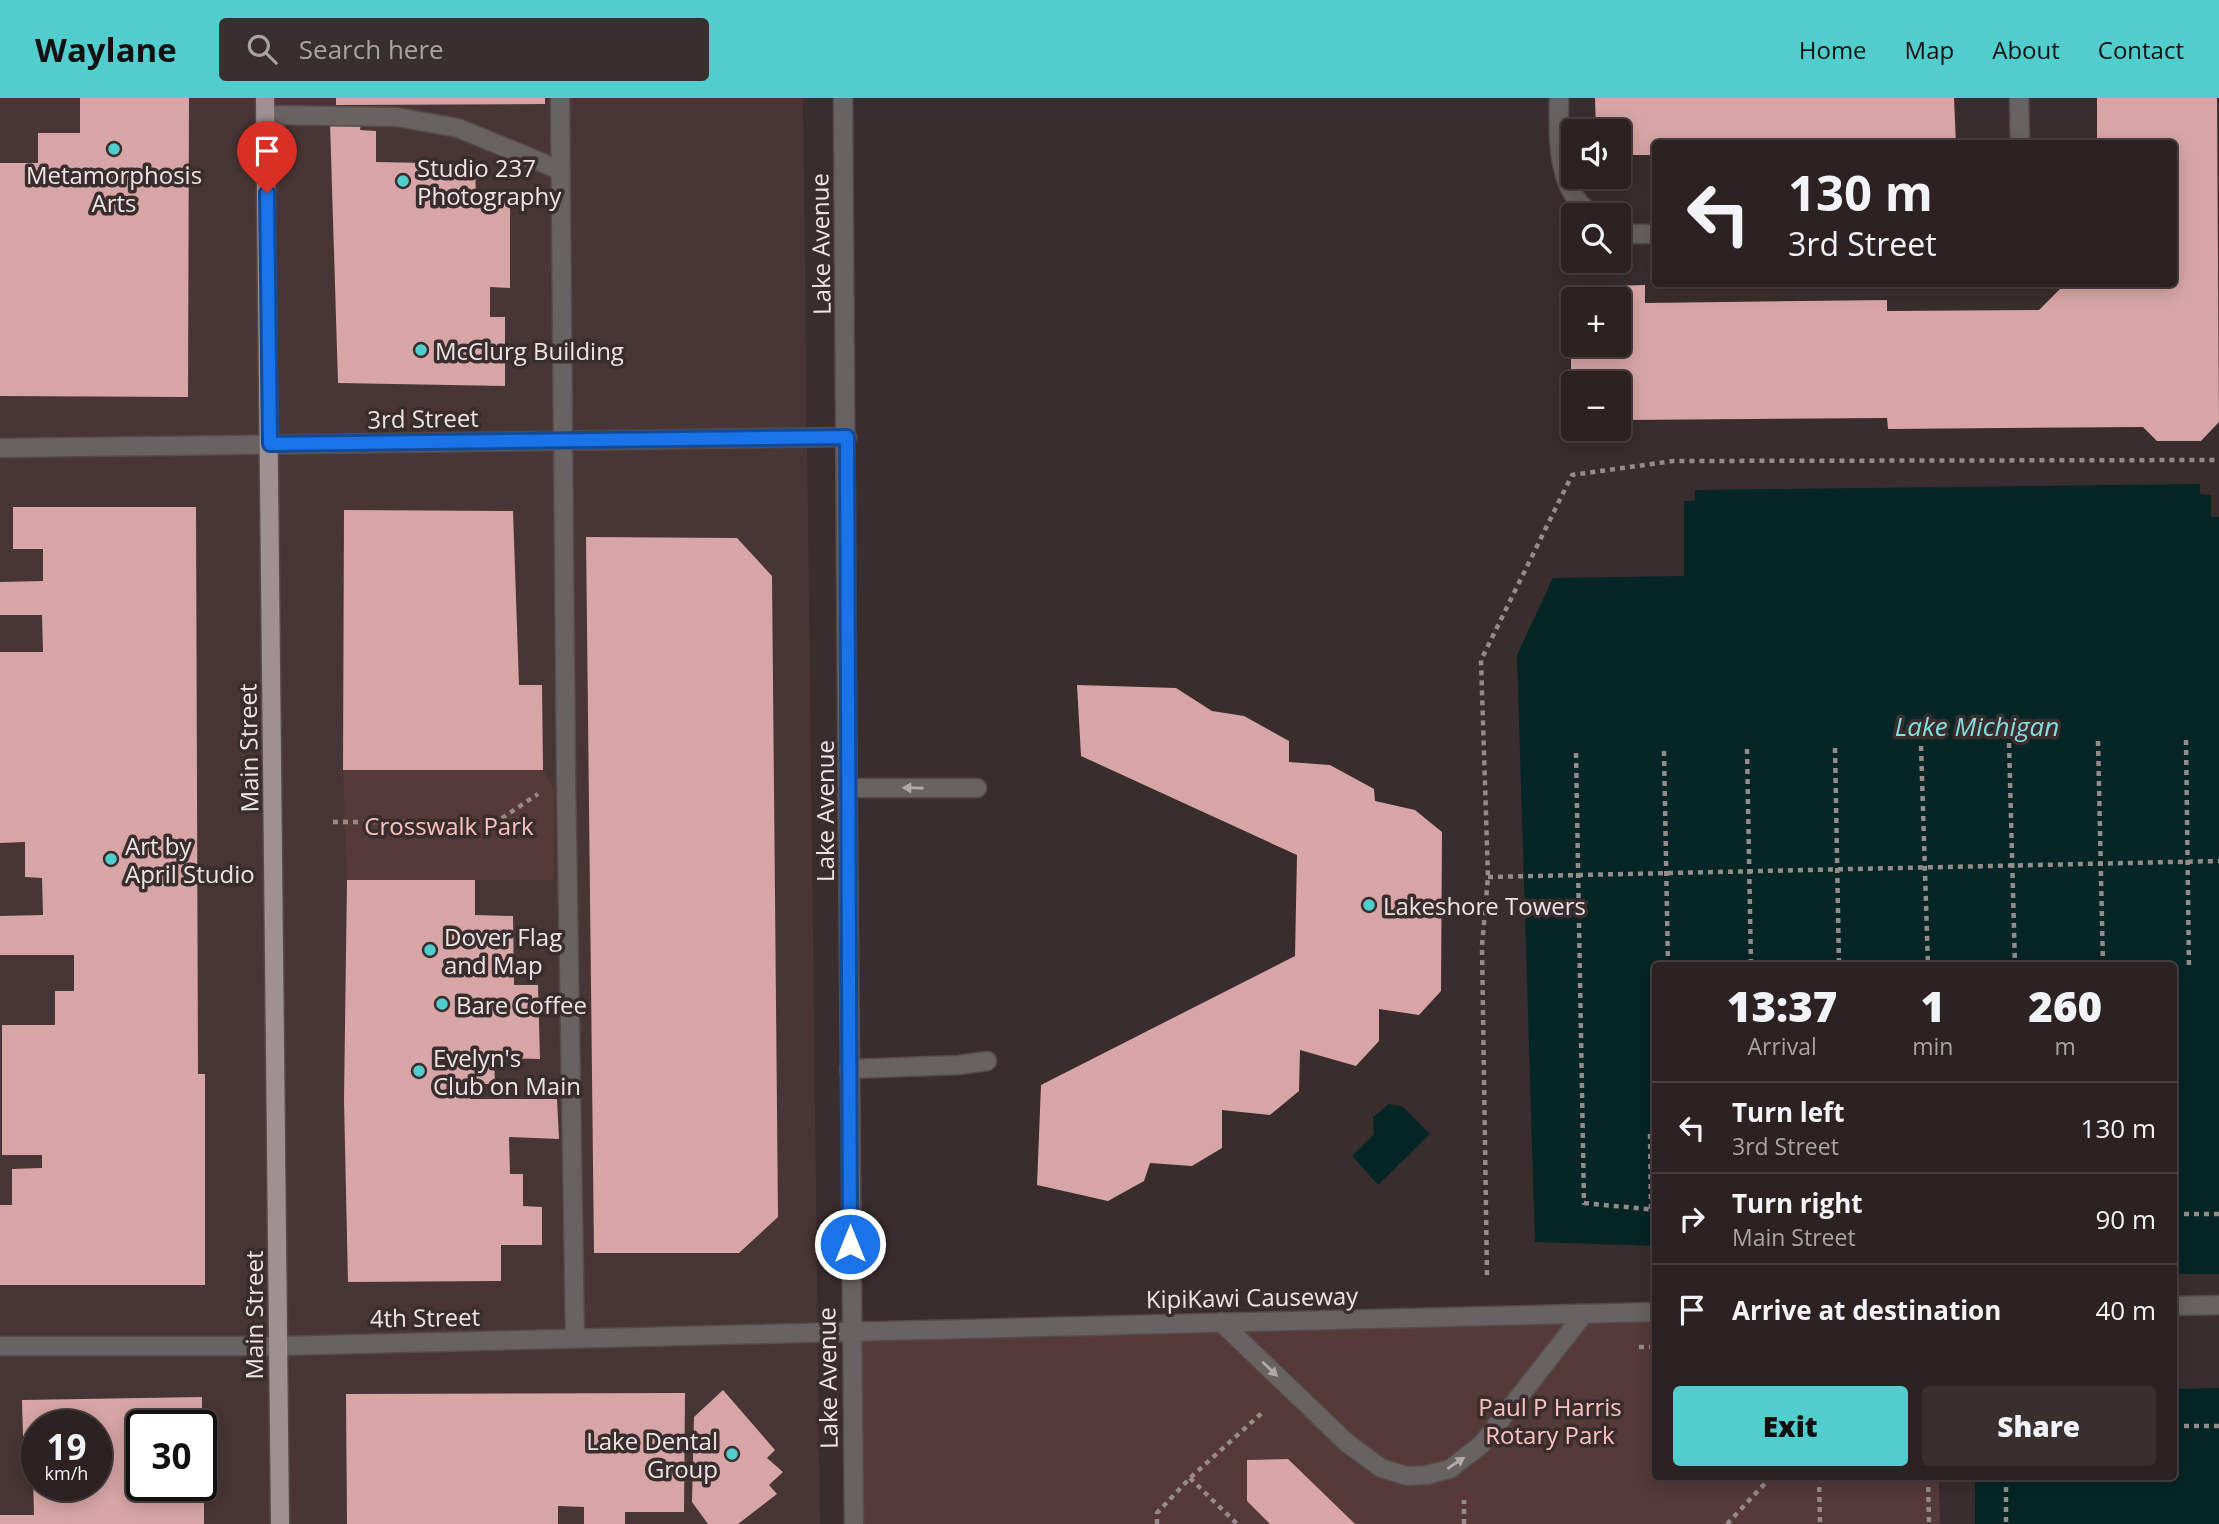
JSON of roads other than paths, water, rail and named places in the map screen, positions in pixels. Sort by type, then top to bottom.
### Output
[{"type":"main road","name":"Main Street","points":[[266,107],[280,1524]]},
{"type":"street","points":[[560,98],[566,777],[575,1338]]},
{"type":"street","name":"Lake Avenue","points":[[843,98],[853,1524]]},
{"type":"street","points":[[1559,98],[1560,157],[1568,187],[1581,203]]},
{"type":"street","points":[[2019,98],[2020,140]]},
{"type":"street","points":[[266,107],[397,117],[458,128],[561,170]]},
{"type":"street","points":[[1631,234],[1652,234]]},
{"type":"street","name":"3rd Street","points":[[0,447],[847,437]]},
{"type":"street","points":[[848,788],[977,788]]},
{"type":"street","points":[[849,1069],[959,1065],[987,1061]]},
{"type":"street","points":[[2177,1306],[2219,1305]]},
{"type":"street","name":"KipiKawi Causeway","points":[[850,1330],[1652,1311]]},
{"type":"street","points":[[1221,1322],[1347,1443],[1381,1468],[1407,1476],[1427,1475],[1450,1469],[1482,1444],[1584,1314]]},
{"type":"street","name":"4th Street","points":[[0,1346],[278,1346],[850,1330]]},
{"type":"water","name":"Lake Michigan","points":[[2200,484],[2200,494],[2211,495],[2211,517],[2219,517],[2219,1274],[2177,1274],[2177,962],[1652,962],[1652,1246],[1535,1242],[1517,655],[1553,578],[1684,576],[1684,501],[1695,501],[1695,490]]},
{"type":"water","points":[[1389,1104],[1403,1107],[1430,1134],[1378,1185],[1352,1156],[1374,1134],[1373,1117]]},
{"type":"water","points":[[2219,1388],[2219,1524],[1975,1524],[1975,1480],[2177,1480],[2177,1389]]},
{"type":"place","name":"Metamorphosis Arts","points":[[114,149]]},
{"type":"place","name":"Studio 237 Photography","points":[[403,181]]},
{"type":"place","name":"McClurg Building","points":[[421,350]]},
{"type":"place","name":"Art by April Studio","points":[[111,859]]},
{"type":"place","name":"Lakeshore Towers","points":[[1369,905]]},
{"type":"place","name":"Dover Flag and Map","points":[[430,950]]},
{"type":"place","name":"Bare Coffee","points":[[442,1004]]},
{"type":"place","name":"Evelyn's Club on Main","points":[[419,1071]]},
{"type":"place","name":"Lake Dental Group","points":[[732,1454]]},
{"type":"park label","name":"Crosswalk Park","points":[[449,825]]},
{"type":"park label","name":"Paul P Harris Rotary Park","points":[[1550,1420]]}]
